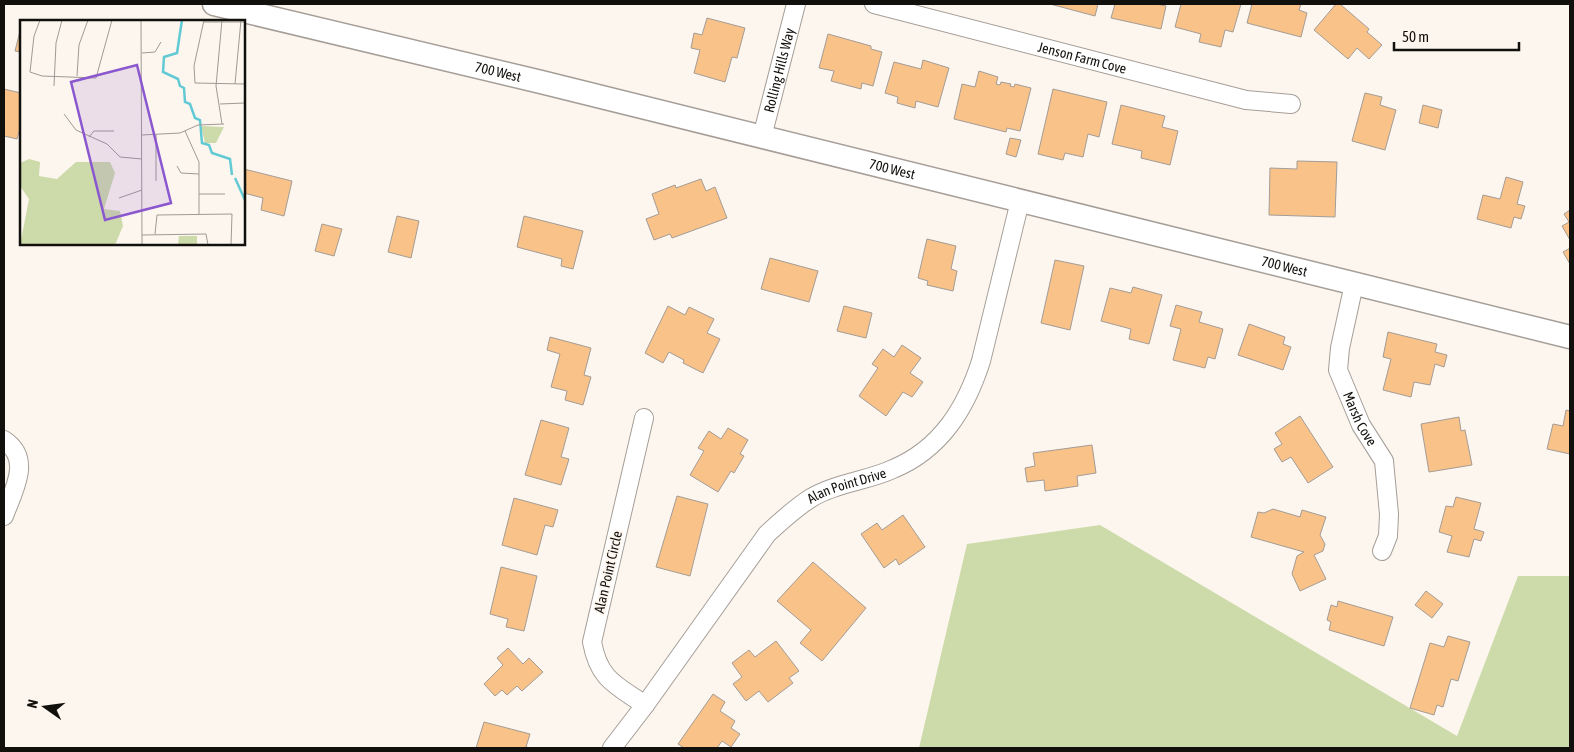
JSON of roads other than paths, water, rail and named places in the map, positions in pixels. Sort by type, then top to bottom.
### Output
[{"type":"street","name":"700 West","points":[[214,4],[762,137],[1570,337]]},
{"type":"street","name":"Rolling Hills Way","points":[[762,137],[796,4]]},
{"type":"street","name":"Jenson Farm Cove","points":[[874,4],[1246,100],[1292,104]]},
{"type":"street","name":"Alan Point Drive","points":[[612,748],[645,706],[767,534],[789,514],[811,498],[837,487],[894,469],[920,454],[943,434],[960,410],[973,386],[981,361],[1020,201]]},
{"type":"street","name":"Marsh Cove","points":[[1354,284],[1340,348],[1338,370],[1361,425],[1384,461],[1389,514],[1388,536],[1382,551]]},
{"type":"street","name":"Alan Point Circle","points":[[644,418],[592,642],[595,660],[604,674],[645,706]]},
{"type":"street","points":[[4,440],[17,454],[20,461],[19,477],[4,516]]}]
